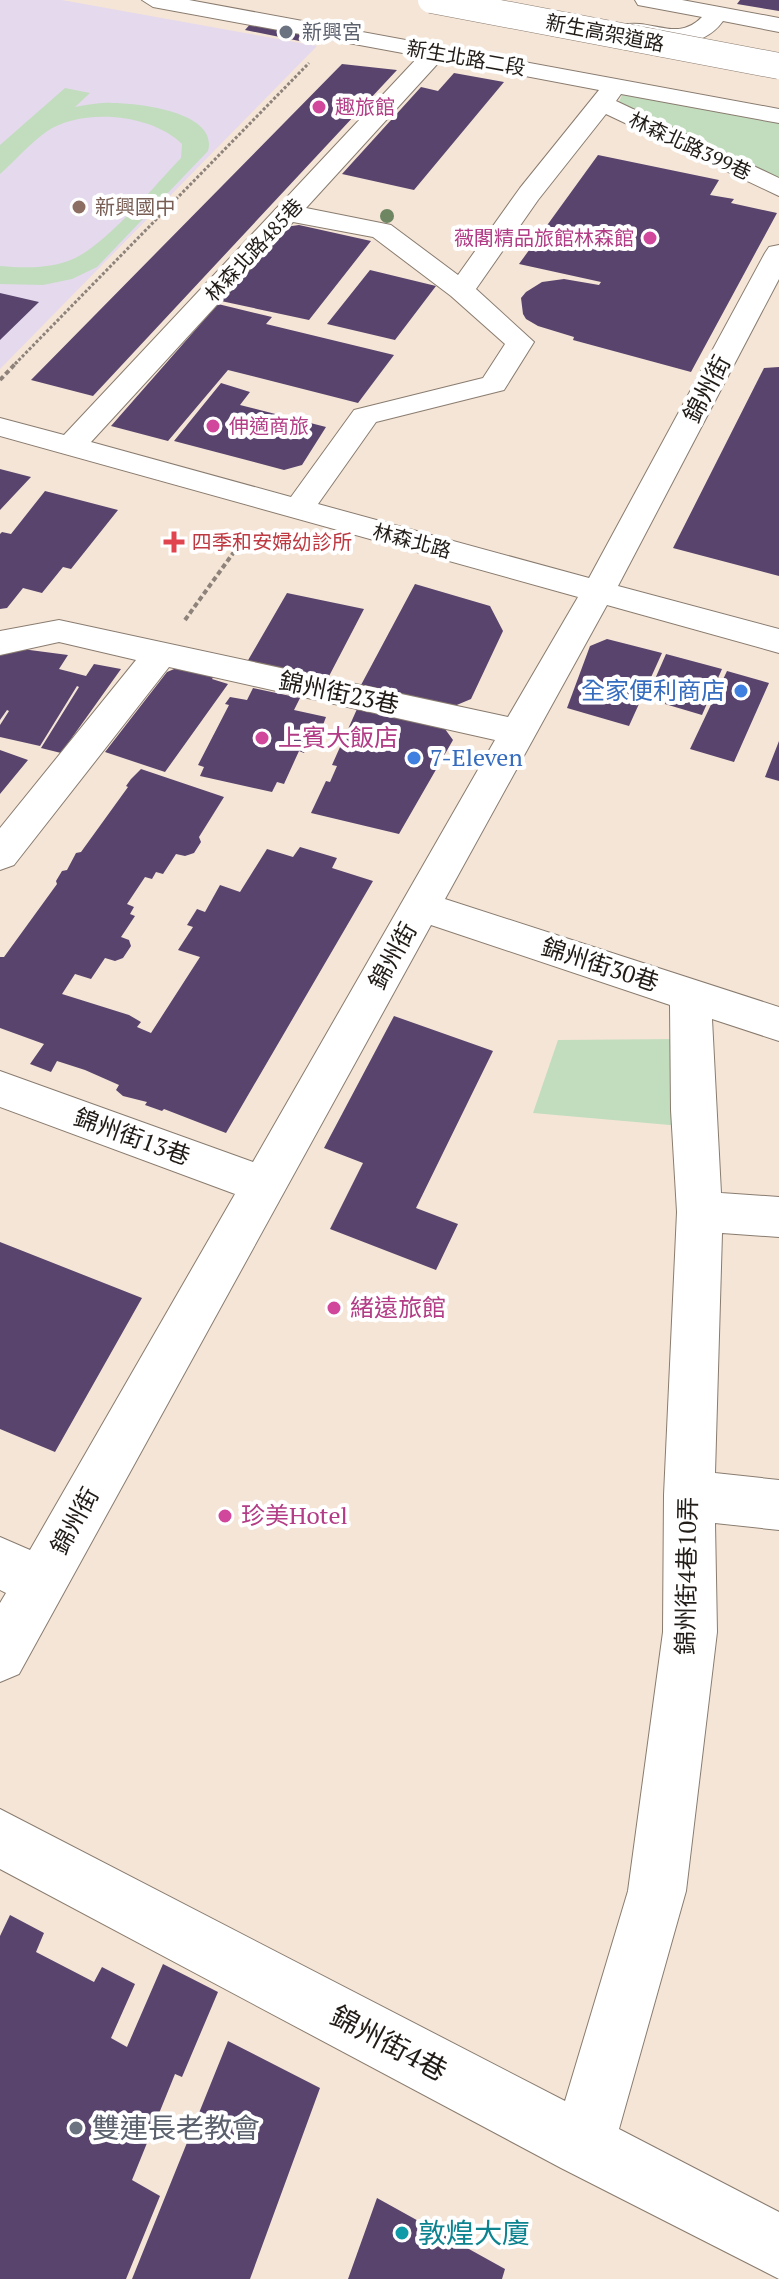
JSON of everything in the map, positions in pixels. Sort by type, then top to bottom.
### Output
[{"type":"main road","name":"新生北路二段","points":[[153,0],[436,52],[609,94],[779,116]]},
{"type":"main road","name":"新生高架道路","points":[[431,0],[779,66]]},
{"type":"main road","name":"新生高架道路","points":[[506,0],[779,50]]},
{"type":"main road","points":[[646,0],[779,25]]},
{"type":"main road","points":[[458,29],[482,1],[681,39],[709,28],[717,13]]},
{"type":"main road","name":"林森北路485巷","points":[[71,446],[436,52]]},
{"type":"main road","points":[[461,290],[529,194],[609,94]]},
{"type":"main road","name":"林森北路399巷","points":[[609,94],[779,188]]},
{"type":"main road","points":[[284,506],[365,416],[494,384],[520,342],[461,290],[382,231],[289,213]]},
{"type":"main road","name":"錦州街","points":[[0,1655],[20,1572],[264,1185],[597,592],[779,253]]},
{"type":"main road","name":"林森北路","points":[[0,427],[779,641]]},
{"type":"main road","name":"錦州街23巷","points":[[0,643],[59,631],[518,732]]},
{"type":"main road","points":[[0,855],[161,653]]},
{"type":"main road","name":"錦州街30巷","points":[[421,906],[779,1024]]},
{"type":"main road","name":"錦州街4巷10弄","points":[[583,2146],[657,1891],[690,1632],[689,1495],[700,1212],[693,1110],[691,995]]},
{"type":"main road","name":"錦州街13巷","points":[[0,1089],[264,1185]]},
{"type":"main road","points":[[700,1212],[779,1217]]},
{"type":"main road","points":[[689,1495],[779,1505]]},
{"type":"main road","name":"錦州街4巷","points":[[0,1838],[779,2247]]},
{"type":"path","points":[[0,380],[337,34]]},
{"type":"path","points":[[161,653],[284,506]]},
{"type":"shaded area","name":"新興國中","points":[[0,0],[62,0],[317,46],[0,369]]},
{"type":"green space","points":[[65,88],[90,93],[75,107],[124,103],[174,112],[201,127],[208,138],[208,151],[97,267],[72,279],[43,285],[0,284],[0,266],[46,266],[86,252],[115,228],[181,158],[182,144],[153,126],[135,120],[97,117],[61,124],[46,132],[0,174],[0,145]]},
{"type":"green space","points":[[622,95],[779,121],[779,178],[617,106]]},
{"type":"green space","points":[[678,1039],[681,1126],[533,1113],[558,1040]]},
{"type":"building","points":[[740,0],[779,0],[779,11],[737,4]]},
{"type":"building","name":"新興宮","points":[[252,22],[329,35],[319,45],[245,30]]},
{"type":"building","points":[[342,64],[397,70],[93,396],[31,380]]},
{"type":"building","points":[[454,73],[504,82],[414,190],[342,174],[421,87],[438,91]]},
{"type":"building","name":"薇閣精品旅館林森館","points":[[598,155],[719,180],[710,195],[777,213],[691,372],[573,340],[574,337],[538,326],[523,314],[521,298],[542,282],[564,279],[599,285],[601,282],[519,264]]},
{"type":"building","points":[[299,225],[371,241],[309,320],[221,301],[285,227]]},
{"type":"building","points":[[370,270],[436,286],[395,340],[327,324]]},
{"type":"building","points":[[0,293],[39,302],[0,340]]},
{"type":"building","points":[[218,304],[272,317],[266,324],[394,355],[358,403],[228,370],[168,441],[111,426]]},
{"type":"building","points":[[779,367],[779,576],[673,548],[764,368]]},
{"type":"building","points":[[221,383],[250,392],[240,405],[326,427],[302,465],[284,470],[174,441]]},
{"type":"building","points":[[0,469],[31,477],[0,510]]},
{"type":"building","points":[[45,491],[118,510],[71,569],[63,567],[42,593],[23,588],[7,608],[0,609],[0,534],[11,534]]},
{"type":"building","points":[[415,584],[490,606],[503,631],[471,699],[452,707],[361,685]]},
{"type":"building","points":[[287,593],[364,609],[327,680],[247,662]]},
{"type":"building","points":[[607,639],[662,653],[629,726],[567,708],[590,646]]},
{"type":"building","points":[[22,649],[68,655],[59,669],[86,676],[94,664],[121,669],[61,753],[41,748],[77,686],[40,746],[0,737],[0,725],[9,711],[0,720],[0,653]]},
{"type":"building","points":[[666,654],[722,669],[702,715],[665,704],[674,685],[655,679]]},
{"type":"building","points":[[179,667],[214,676],[212,679],[228,684],[165,772],[105,752],[167,672]]},
{"type":"building","points":[[727,671],[769,683],[734,762],[690,749]]},
{"type":"building","name":"上賓大飯店","points":[[253,688],[300,698],[294,710],[326,717],[323,725],[317,724],[304,753],[299,751],[284,784],[277,782],[272,792],[200,776],[204,767],[198,765],[229,705],[225,704],[230,697],[247,700]]},
{"type":"building","points":[[357,709],[445,729],[453,740],[399,834],[311,813],[326,781],[330,782],[337,766],[332,765]]},
{"type":"building","points":[[779,741],[779,781],[765,777]]},
{"type":"building","points":[[0,750],[28,760],[0,794]]},
{"type":"building","points":[[141,769],[224,797],[199,837],[201,842],[194,853],[185,856],[176,854],[163,874],[156,872],[152,879],[145,877],[127,904],[134,907],[130,914],[135,916],[121,937],[129,940],[131,946],[123,958],[115,961],[105,958],[91,979],[75,974],[62,994],[129,1015],[141,1022],[137,1027],[151,1033],[200,957],[178,950],[193,927],[187,925],[197,909],[205,912],[220,885],[240,892],[267,849],[293,857],[300,847],[337,858],[332,868],[373,881],[226,1133],[164,1109],[145,1105],[147,1102],[123,1096],[116,1090],[119,1085],[85,1070],[57,1061],[51,1072],[30,1064],[44,1044],[0,1028],[0,957],[4,957],[57,884],[62,871],[67,870],[76,853],[81,852]]},
{"type":"building","points":[[394,1016],[493,1051],[416,1208],[458,1224],[436,1270],[330,1229],[363,1163],[324,1148]]},
{"type":"building","points":[[0,1242],[142,1298],[55,1452],[0,1429]]},
{"type":"building","name":"雙連長老教會","points":[[10,1915],[44,1933],[36,1952],[94,1982],[102,1967],[135,1984],[111,2038],[127,2047],[163,1964],[218,1992],[182,2077],[175,2074],[132,2180],[160,2196],[126,2279],[0,2279],[0,1936]]},
{"type":"building","name":"雙連長老教會","points":[[228,2041],[320,2088],[250,2279],[132,2279]]},
{"type":"building","name":"敦煌大廈","points":[[377,2198],[505,2269],[502,2279],[348,2279]]},
{"type":"place","name":"新興宮","points":[[286,32]]},
{"type":"place","name":"趣旅館","points":[[319,107]]},
{"type":"place","name":"新興國中","points":[[79,207]]},
{"type":"place","name":"薇閣精品旅館林森館","points":[[650,238]]},
{"type":"place","name":"伸適商旅","points":[[213,426]]},
{"type":"place","name":"四季和安婦幼診所","points":[[174,542]]},
{"type":"place","name":"全家便利商店","points":[[741,691]]},
{"type":"place","name":"上賓大飯店","points":[[262,738]]},
{"type":"place","name":"7-Eleven","points":[[414,758]]},
{"type":"place","name":"緒遠旅館","points":[[334,1308]]},
{"type":"place","name":"珍美Hotel","points":[[225,1516]]},
{"type":"place","name":"雙連長老教會","points":[[76,2128]]},
{"type":"place","name":"敦煌大廈","points":[[402,2233]]}]
